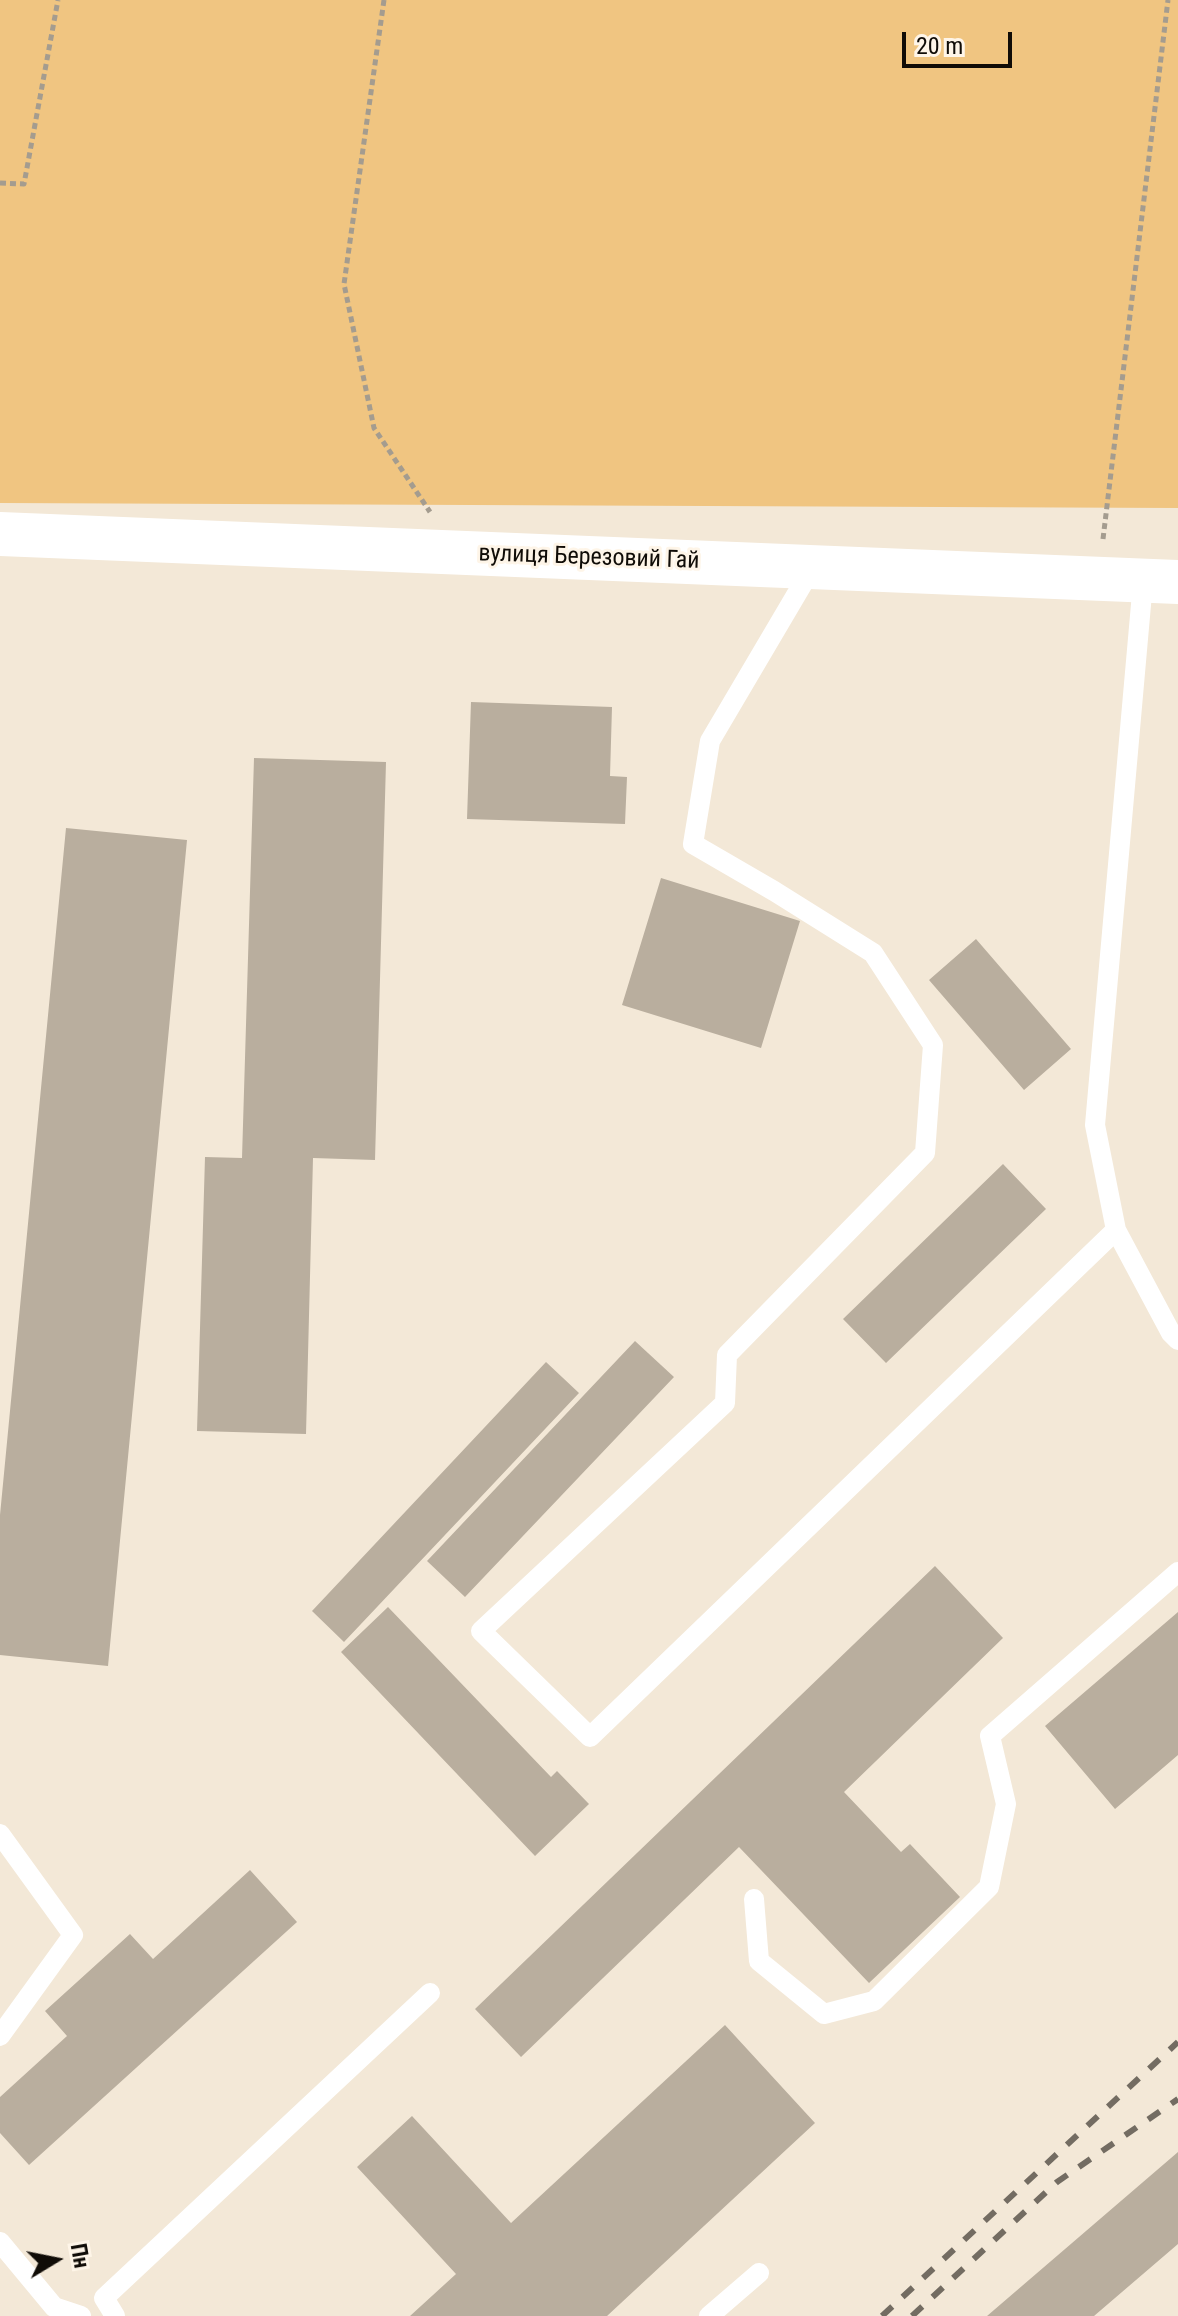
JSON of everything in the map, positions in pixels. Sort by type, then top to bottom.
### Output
[{"type":"street","name":"вулиця Березовий Гай","points":[[0,534],[1160,582]]},
{"type":"lane","points":[[812,568],[710,741],[693,844],[873,953],[933,1045],[925,1153],[727,1355],[725,1403],[481,1631],[590,1737],[1116,1230]]},
{"type":"lane","points":[[1160,582],[1095,1125],[1116,1230],[1171,1333],[1178,1340]]},
{"type":"lane","points":[[754,1899],[759,1961],[824,2014],[874,2001],[989,1887],[1006,1804],[990,1736],[1178,1572]]},
{"type":"lane","points":[[0,1834],[73,1935],[0,2036]]},
{"type":"lane","points":[[115,2316],[104,2298],[430,1993]]},
{"type":"lane","points":[[0,2242],[54,2307],[81,2316]]},
{"type":"lane","points":[[709,2316],[759,2273]]},
{"type":"path","points":[[0,183],[24,184],[58,0]]},
{"type":"path","points":[[384,0],[344,284],[374,428],[458,553]]},
{"type":"path","points":[[1098,580],[1168,0]]},
{"type":"shaded area","points":[[0,0],[1178,0],[1178,508],[0,503]]},
{"type":"building","points":[[471,702],[612,707],[610,776],[627,777],[625,824],[467,819]]},
{"type":"building","points":[[254,758],[386,762],[375,1160],[313,1158],[306,1434],[197,1431],[205,1157],[242,1158]]},
{"type":"building","points":[[66,828],[187,840],[108,1666],[0,1655],[0,1515]]},
{"type":"building","points":[[661,878],[800,921],[761,1048],[622,1005]]},
{"type":"building","points":[[976,939],[1071,1049],[1024,1090],[929,980]]},
{"type":"building","points":[[1003,1164],[1046,1209],[886,1363],[843,1319]]},
{"type":"building","points":[[635,1341],[674,1377],[465,1597],[427,1561]]},
{"type":"building","points":[[546,1362],[579,1393],[344,1642],[312,1611]]},
{"type":"building","points":[[935,1566],[1003,1638],[844,1792],[901,1852],[910,1844],[960,1897],[869,1983],[739,1847],[521,2057],[475,2009]]},
{"type":"building","points":[[388,1607],[551,1777],[557,1771],[589,1804],[535,1856],[341,1652]]},
{"type":"building","points":[[1178,1612],[1178,1755],[1115,1809],[1045,1726]]},
{"type":"building","points":[[250,1870],[297,1922],[29,2165],[0,2133],[0,2097],[67,2036],[45,2011],[130,1934],[153,1959]]},
{"type":"building","points":[[725,2025],[815,2123],[607,2316],[410,2316],[456,2274],[357,2167],[412,2116],[511,2223]]},
{"type":"building","points":[[1178,2152],[1178,2244],[1094,2316],[987,2316]]},
{"type":"railway","points":[[882,2316],[1178,2042]]},
{"type":"railway","points":[[912,2316],[1057,2182],[1178,2099]]}]
